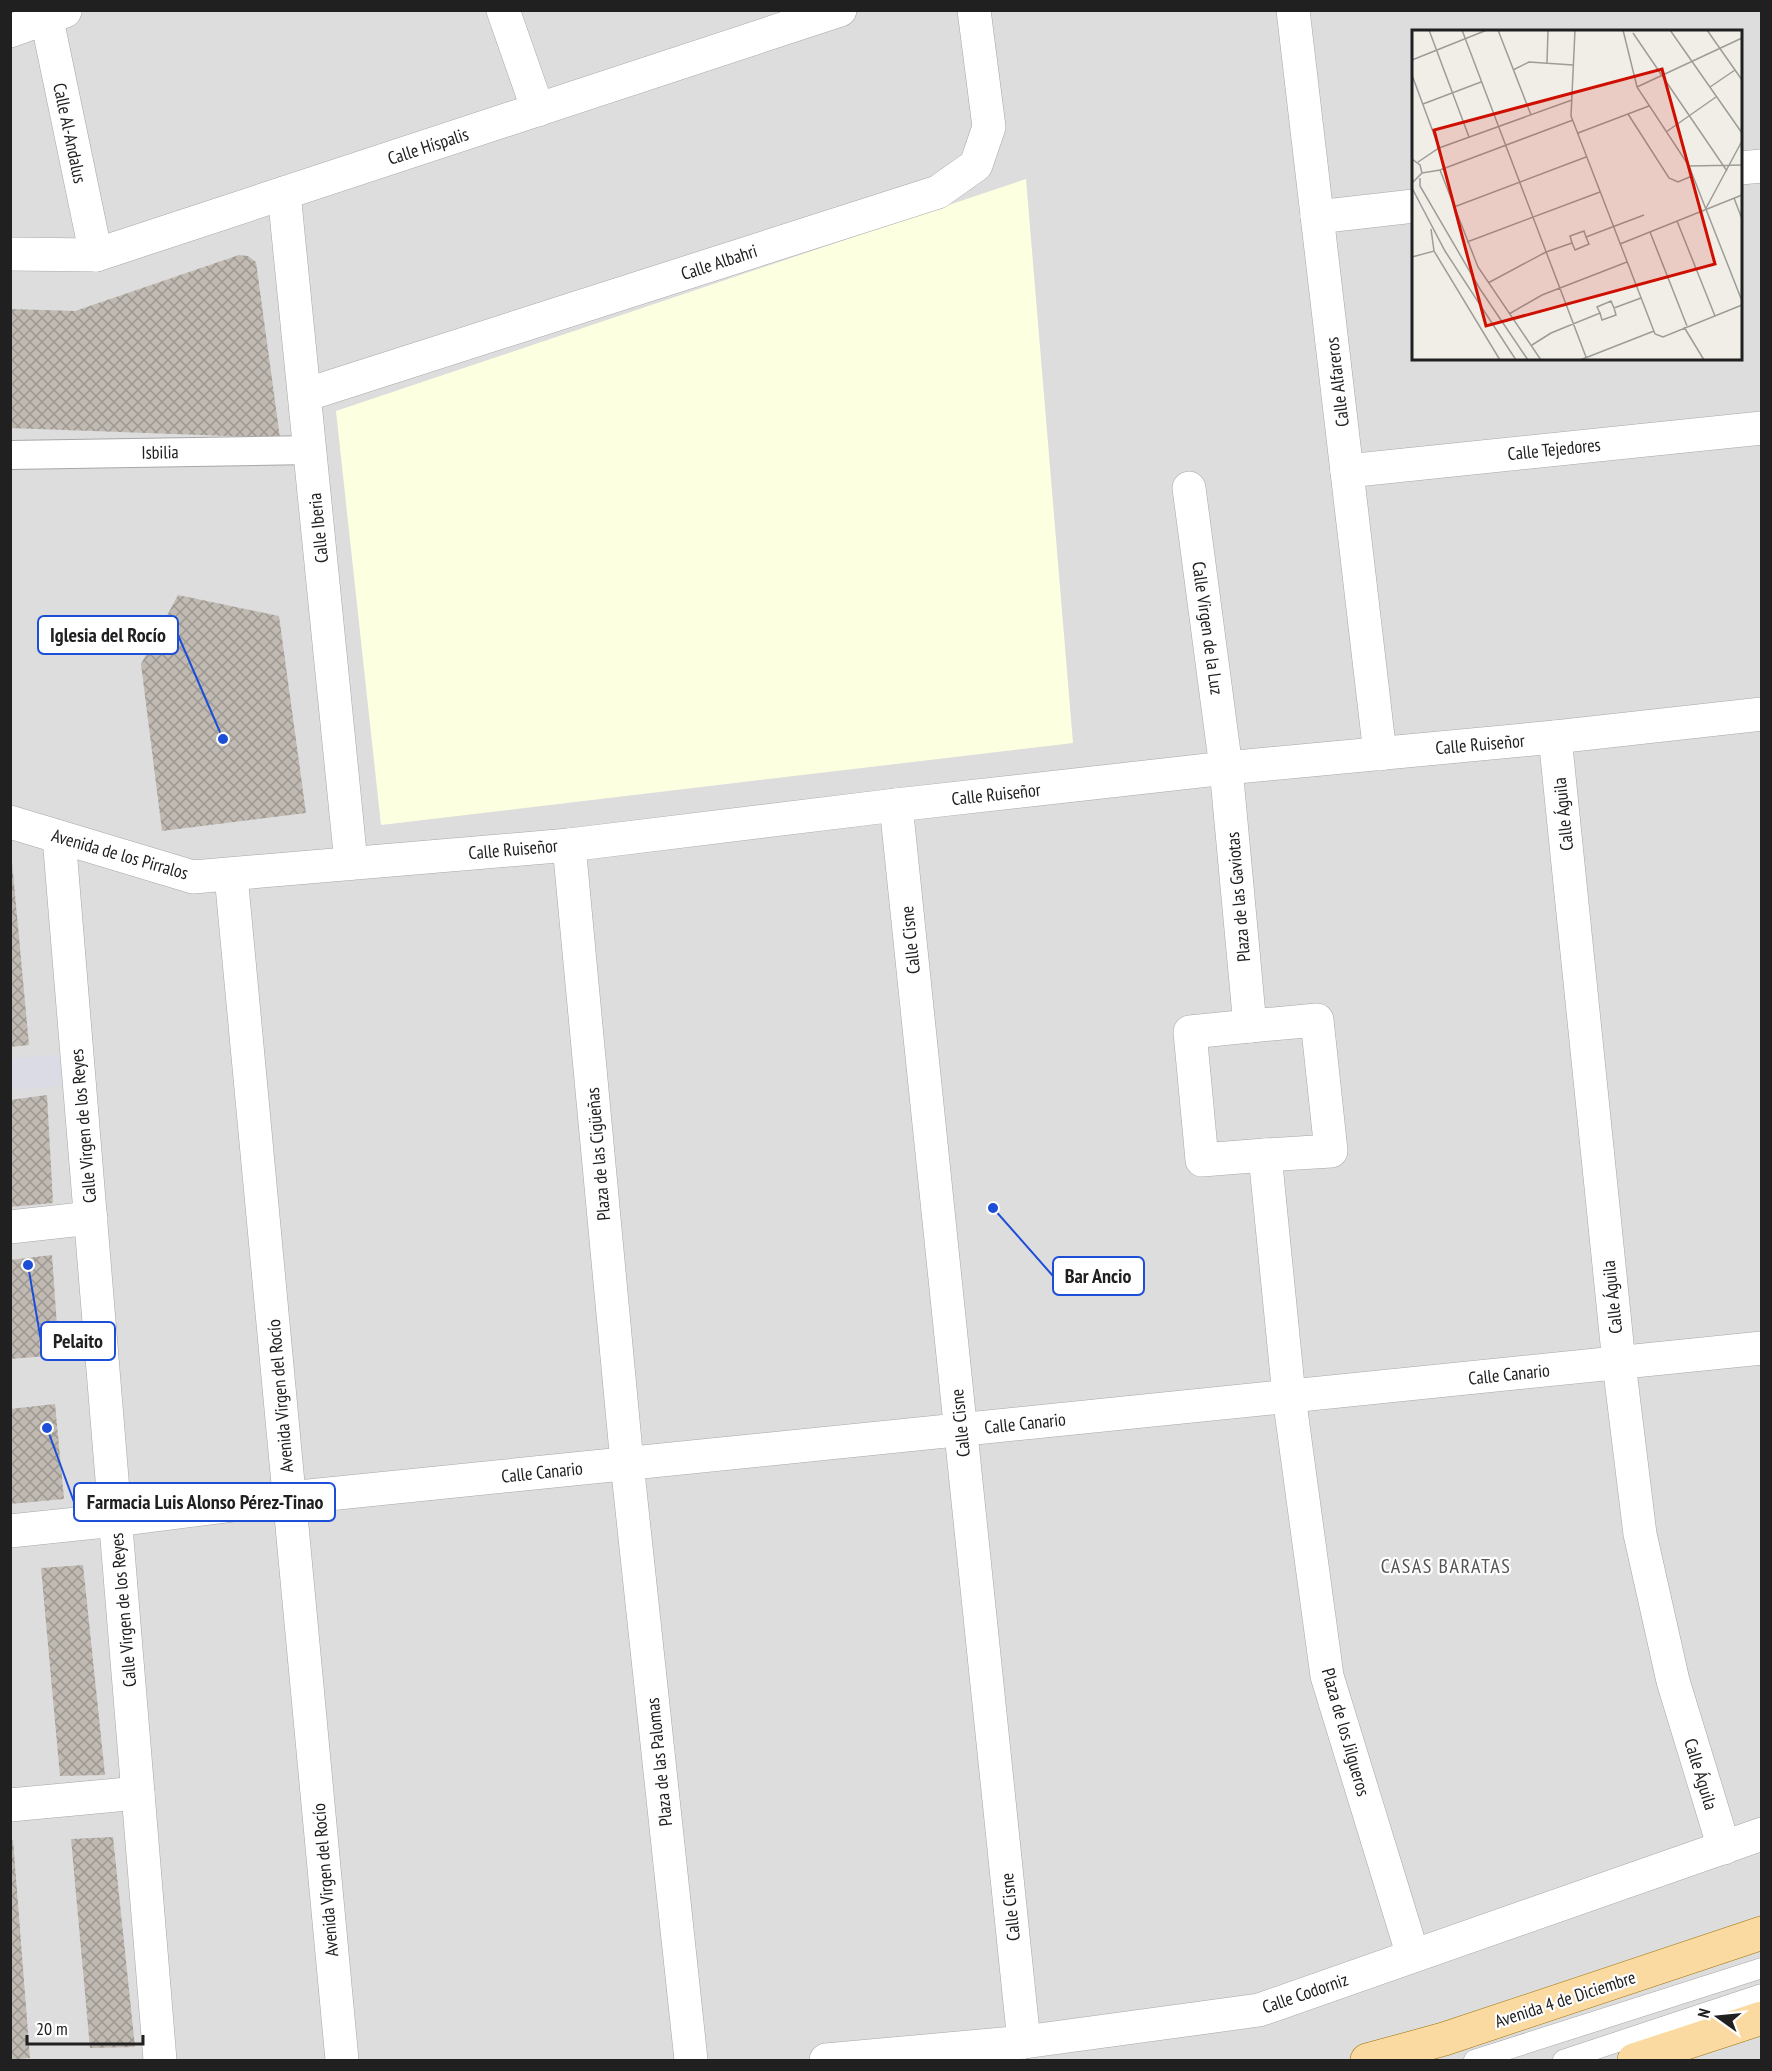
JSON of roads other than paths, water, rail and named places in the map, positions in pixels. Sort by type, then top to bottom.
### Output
[{"type":"main road","name":"Avenida 4 de Diciembre","points":[[1367,2061],[1444,2039],[1761,1933]]},
{"type":"main road","points":[[1634,2061],[1761,2018]]},
{"type":"street","points":[[503,10],[538,110]]},
{"type":"street","name":"Calle Híspalis","points":[[10,254],[96,255],[840,10]]},
{"type":"street","name":"Calle Albahri","points":[[305,395],[938,192],[976,165],[989,127],[974,10]]},
{"type":"street","name":"Calle Alfareros","points":[[1293,10],[1380,754]]},
{"type":"street","points":[[10,31],[53,13]]},
{"type":"street","name":"Calle Al-Andalus","points":[[53,13],[96,255]]},
{"type":"street","points":[[1742,168],[1761,166]]},
{"type":"street","name":"Calle Iberia","points":[[284,193],[351,863]]},
{"type":"street","points":[[1317,217],[1412,206]]},
{"type":"street","name":"Calle Tejedores","points":[[1347,471],[1761,428]]},
{"type":"street","name":"Isbilia","points":[[10,455],[310,450]]},
{"type":"street","name":"Calle Virgen de la Luz","points":[[1189,488],[1226,768]]},
{"type":"street","name":"Calle Ruiseñor","points":[[231,874],[569,845],[1226,768],[1555,737],[1761,714]]},
{"type":"street","name":"Calle Águila","points":[[1555,737],[1619,1362],[1640,1534],[1673,1681],[1724,1848]]},
{"type":"street","name":"Plaza de las Gaviotas","points":[[1226,768],[1250,1026]]},
{"type":"street","name":"Calle Cisne","points":[[896,805],[1024,2042]]},
{"type":"street","name":"Avenida de los Pirralos","points":[[10,822],[193,877],[231,874]]},
{"type":"street","name":"Calle Virgen de los Reyes","points":[[59,837],[160,2061]]},
{"type":"street","name":"Plaza de las Cigüeñas","points":[[569,845],[627,1463]]},
{"type":"street","name":"Avenida Virgen del Rocío","points":[[231,874],[342,2061]]},
{"type":"street","points":[[1317,1020],[1331,1151],[1202,1160],[1190,1032],[1250,1026],[1317,1020]]},
{"type":"street","points":[[1265,1155],[1289,1396]]},
{"type":"street","points":[[10,1227],[91,1218]]},
{"type":"street","name":"Calle Canario","points":[[10,1531],[289,1498],[1761,1348]]},
{"type":"street","name":"Plaza de los Jilgueros","points":[[1289,1396],[1328,1676],[1413,1956]]},
{"type":"street","name":"Plaza de las Palomas","points":[[627,1463],[691,2061]]},
{"type":"street","points":[[10,1805],[138,1793]]},
{"type":"street","name":"Calle Codorniz","points":[[826,2061],[1024,2042],[1259,2010],[1761,1834]]},
{"type":"lane","points":[[1474,2061],[1761,1968]]},
{"type":"lane","points":[[1563,2061],[1761,1994]]},
{"type":"place","name":"Iglesia del Rocío","points":[[223,739]]},
{"type":"place","name":"Bar Ancio","points":[[993,1208]]},
{"type":"place","name":"Pelaito","points":[[28,1265]]},
{"type":"place","name":"Farmacia Luis Alonso Pérez-Tinao","points":[[47,1428]]},
{"type":"district","name":"CASAS BARATAS","points":[[1446,1566]]}]
